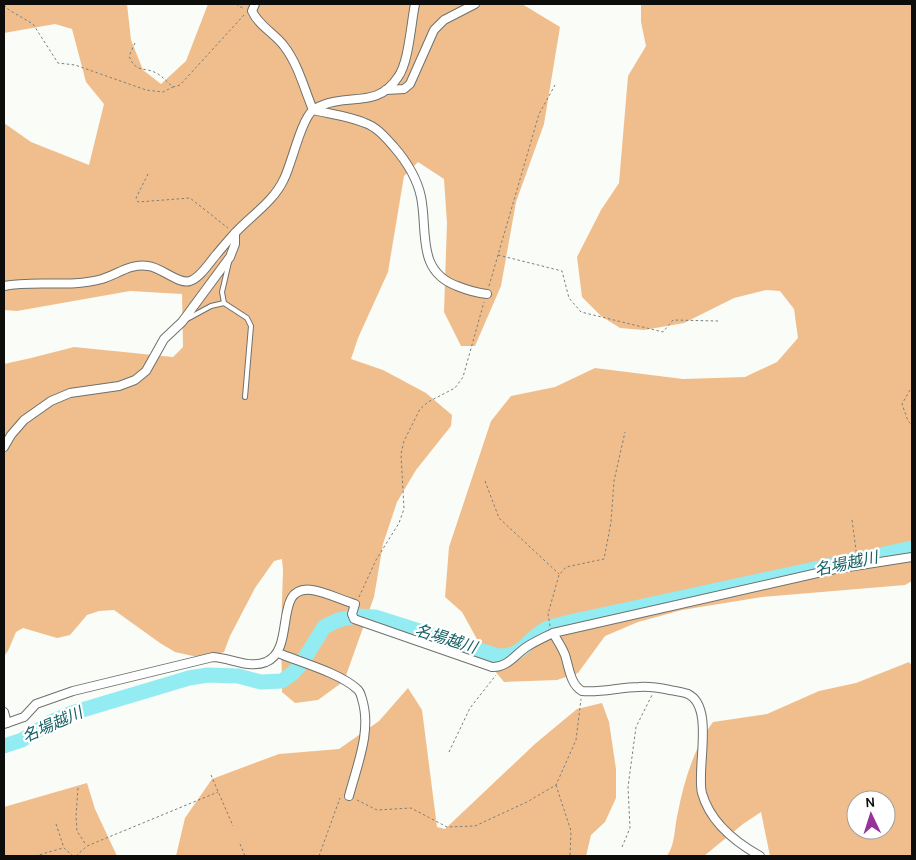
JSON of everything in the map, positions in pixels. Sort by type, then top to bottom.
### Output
[{"type":"street","points":[[386,90],[399,77],[406,54],[415,4]]},
{"type":"street","points":[[4,286],[87,282],[102,279],[130,267],[148,265],[161,269],[182,282],[190,281],[202,272],[235,233],[273,196],[284,180],[305,122],[313,110],[337,101],[363,100],[386,90],[404,89],[410,84],[434,30],[444,20],[475,4]]},
{"type":"street","points":[[253,8],[256,19],[283,44],[294,62],[313,110]]},
{"type":"street","points":[[313,110],[366,123],[384,135],[403,158],[416,179],[421,199],[424,237],[430,264],[436,274],[450,284],[476,293],[486,294]]},
{"type":"street","points":[[4,447],[10,436],[24,420],[50,400],[70,393],[119,386],[135,380],[146,371],[164,339],[182,322],[230,257],[235,244],[235,233]]},
{"type":"street","points":[[4,712],[6,724],[24,716],[36,704],[73,691],[213,657],[225,658],[240,663],[256,664],[267,662],[278,653],[283,642],[288,604],[292,596],[305,590],[313,590],[354,608],[354,619],[492,667],[498,667],[505,665],[527,646],[553,633],[835,569],[912,557]]},
{"type":"street","points":[[553,633],[564,653],[574,683],[582,691],[656,687],[688,694],[694,698],[699,704],[704,740],[700,770],[703,794],[710,810],[721,827],[732,838],[760,856]]},
{"type":"street","points":[[278,653],[345,680],[359,690],[364,704],[366,725],[364,744],[348,796]]},
{"type":"lane","points":[[224,303],[222,292],[230,257]]},
{"type":"lane","points":[[182,322],[211,306],[224,303],[247,318],[251,326],[245,397]]},
{"type":"path","points":[[236,4],[242,9],[253,8]]},
{"type":"path","points":[[4,5],[8,10],[33,24],[58,63],[76,65],[146,90],[163,92],[180,85],[244,15],[253,8]]},
{"type":"path","points":[[135,43],[129,56],[131,63],[138,69],[158,74],[173,87]]},
{"type":"path","points":[[354,608],[376,560],[399,523],[404,509],[401,454],[404,441],[420,409],[428,402],[455,388],[463,377],[539,114],[555,84]]},
{"type":"path","points":[[148,174],[136,198],[138,202],[190,198],[235,233]]},
{"type":"path","points":[[498,255],[562,271],[569,298],[581,312],[663,332],[674,320],[718,321]]},
{"type":"path","points":[[910,390],[902,404],[908,421],[912,425]]},
{"type":"path","points":[[549,624],[548,614],[559,574],[566,567],[604,559],[611,522],[614,481],[625,432]]},
{"type":"path","points":[[485,481],[499,518],[559,574]]},
{"type":"path","points":[[852,520],[856,555]]},
{"type":"path","points":[[448,752],[470,708],[495,677],[498,667]]},
{"type":"path","points":[[622,847],[630,828],[628,787],[636,727],[656,687]]},
{"type":"path","points":[[319,856],[341,797],[348,796],[377,810],[412,808],[447,827],[475,826],[526,802],[556,785],[576,740],[582,691]]},
{"type":"path","points":[[211,775],[232,826]]},
{"type":"path","points":[[556,785],[570,831],[570,856]]},
{"type":"path","points":[[78,788],[77,831],[87,846]]},
{"type":"path","points":[[76,856],[87,846],[218,792]]},
{"type":"path","points":[[56,824],[64,848],[73,856]]},
{"type":"path","points":[[240,844],[245,856]]},
{"type":"path","points":[[35,856],[64,848]]},
{"type":"shaded area","points":[[4,4],[127,4],[131,40],[143,70],[161,84],[186,61],[208,4],[522,4],[560,27],[544,124],[516,202],[501,286],[475,346],[461,346],[444,312],[447,223],[444,179],[418,162],[404,176],[388,272],[358,338],[351,359],[383,370],[426,393],[452,415],[451,426],[416,470],[397,502],[383,544],[374,597],[344,681],[318,700],[295,703],[282,692],[282,559],[274,561],[255,588],[230,636],[224,652],[202,658],[175,652],[114,610],[99,611],[87,615],[70,635],[57,638],[23,628],[16,632],[4,656],[4,364],[74,347],[173,357],[183,347],[182,294],[130,291],[17,311],[4,310],[4,123],[31,142],[89,165],[104,104],[86,82],[72,29],[55,24],[4,33]]},
{"type":"shaded area","points":[[641,4],[912,4],[912,581],[905,585],[762,597],[682,610],[638,622],[605,636],[578,673],[557,680],[504,682],[494,670],[462,612],[445,597],[449,547],[491,421],[511,396],[555,387],[595,368],[683,379],[745,377],[777,362],[798,338],[794,309],[780,291],[766,290],[734,298],[684,323],[644,330],[620,328],[601,316],[582,297],[577,257],[601,210],[619,183],[628,76],[646,46],[641,22]]},
{"type":"shaded area","points":[[909,662],[912,666],[912,856],[770,856],[761,812],[704,856],[667,856],[673,840],[680,800],[691,765],[700,743],[713,722],[767,714],[819,691],[856,683]]},
{"type":"shaded area","points":[[408,688],[422,710],[437,827],[445,829],[536,743],[577,709],[602,703],[609,722],[616,769],[616,798],[605,822],[591,835],[586,856],[176,856],[185,818],[212,779],[279,754],[339,749],[379,721]]},
{"type":"shaded area","points":[[87,783],[95,809],[117,856],[4,856],[4,807]]},
{"type":"waterway","name":"名場越川","points":[[4,746],[22,740],[51,722],[72,713],[189,678],[208,675],[238,676],[261,682],[282,681],[293,673],[303,661],[324,627],[338,620],[357,616],[375,617],[498,656],[507,655],[520,650],[541,632],[556,625],[912,548]]}]
